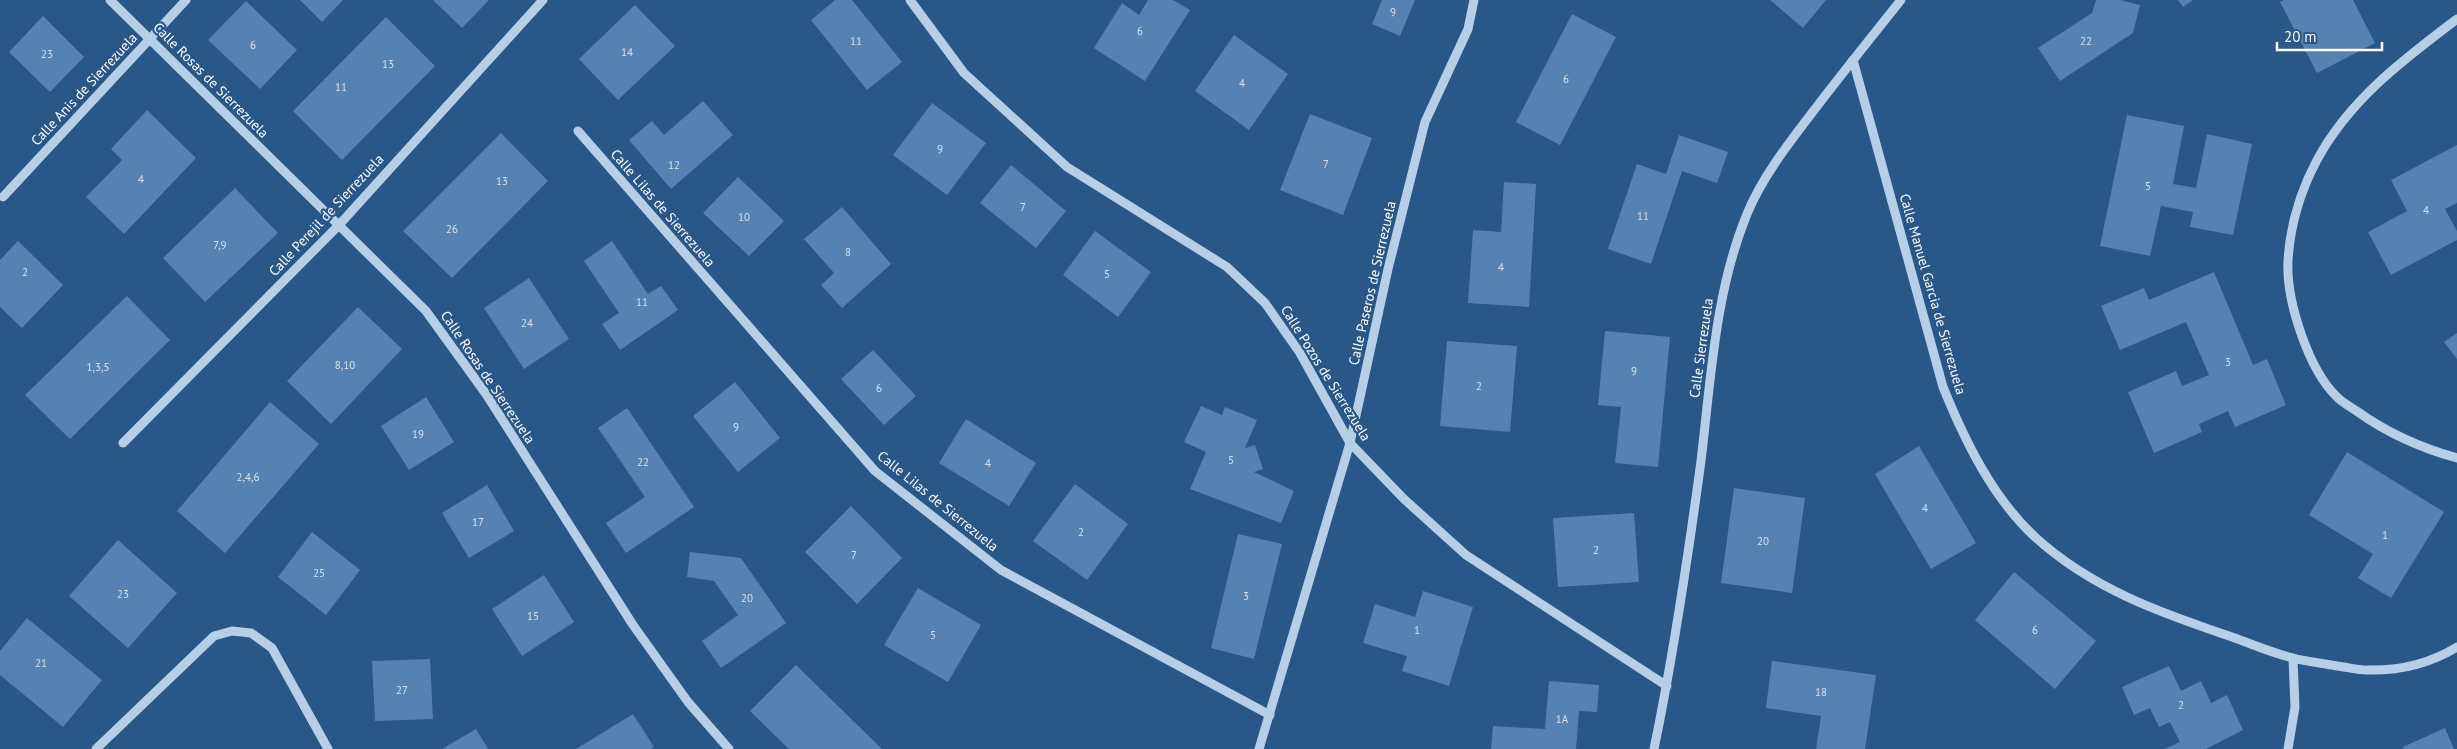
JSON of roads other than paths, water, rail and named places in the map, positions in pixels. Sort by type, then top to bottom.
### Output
[{"type":"street","name":"Calle Rosas de Sierrezuela","points":[[110,0],[426,310],[486,394],[567,524],[633,624],[688,702],[728,749]]},
{"type":"street","name":"Calle Anis de Sierrezuela","points":[[3,197],[186,0]]},
{"type":"street","name":"Calle Perejil de Sierrezuela","points":[[123,443],[338,225],[543,0]]},
{"type":"street","name":"Calle Pozos de Sierrezuela","points":[[910,0],[964,73],[1067,167],[1227,267],[1265,302],[1300,353],[1350,443],[1404,499],[1466,555],[1667,686]]},
{"type":"street","name":"Calle Paseros de Sierrezuela","points":[[1259,749],[1350,443],[1388,269],[1425,122],[1468,29],[1474,0]]},
{"type":"street","name":"Calle Sierrezuela","points":[[1654,749],[1667,686],[1689,555],[1720,300],[1733,253],[1747,213],[1771,170],[1796,134],[1900,0]]},
{"type":"street","points":[[2457,19],[2392,68],[2350,112],[2317,160],[2296,208],[2288,262],[2294,311],[2309,357],[2336,397],[2378,426],[2402,439],[2419,447],[2457,458]]},
{"type":"street","name":"Calle Manuel Garcia de Sierrezuela","points":[[1853,60],[1943,387],[1961,430],[1983,471],[2007,504],[2035,537],[2079,572],[2123,596],[2164,613],[2293,658],[2366,670],[2405,668],[2438,659],[2457,648]]},
{"type":"street","name":"Calle Lilas de Sierrezuela","points":[[578,131],[875,471],[1001,570],[1270,715]]},
{"type":"street","points":[[96,749],[214,636],[232,631],[251,633],[272,648],[328,749]]},
{"type":"street","points":[[2288,749],[2295,707],[2293,658]]}]
